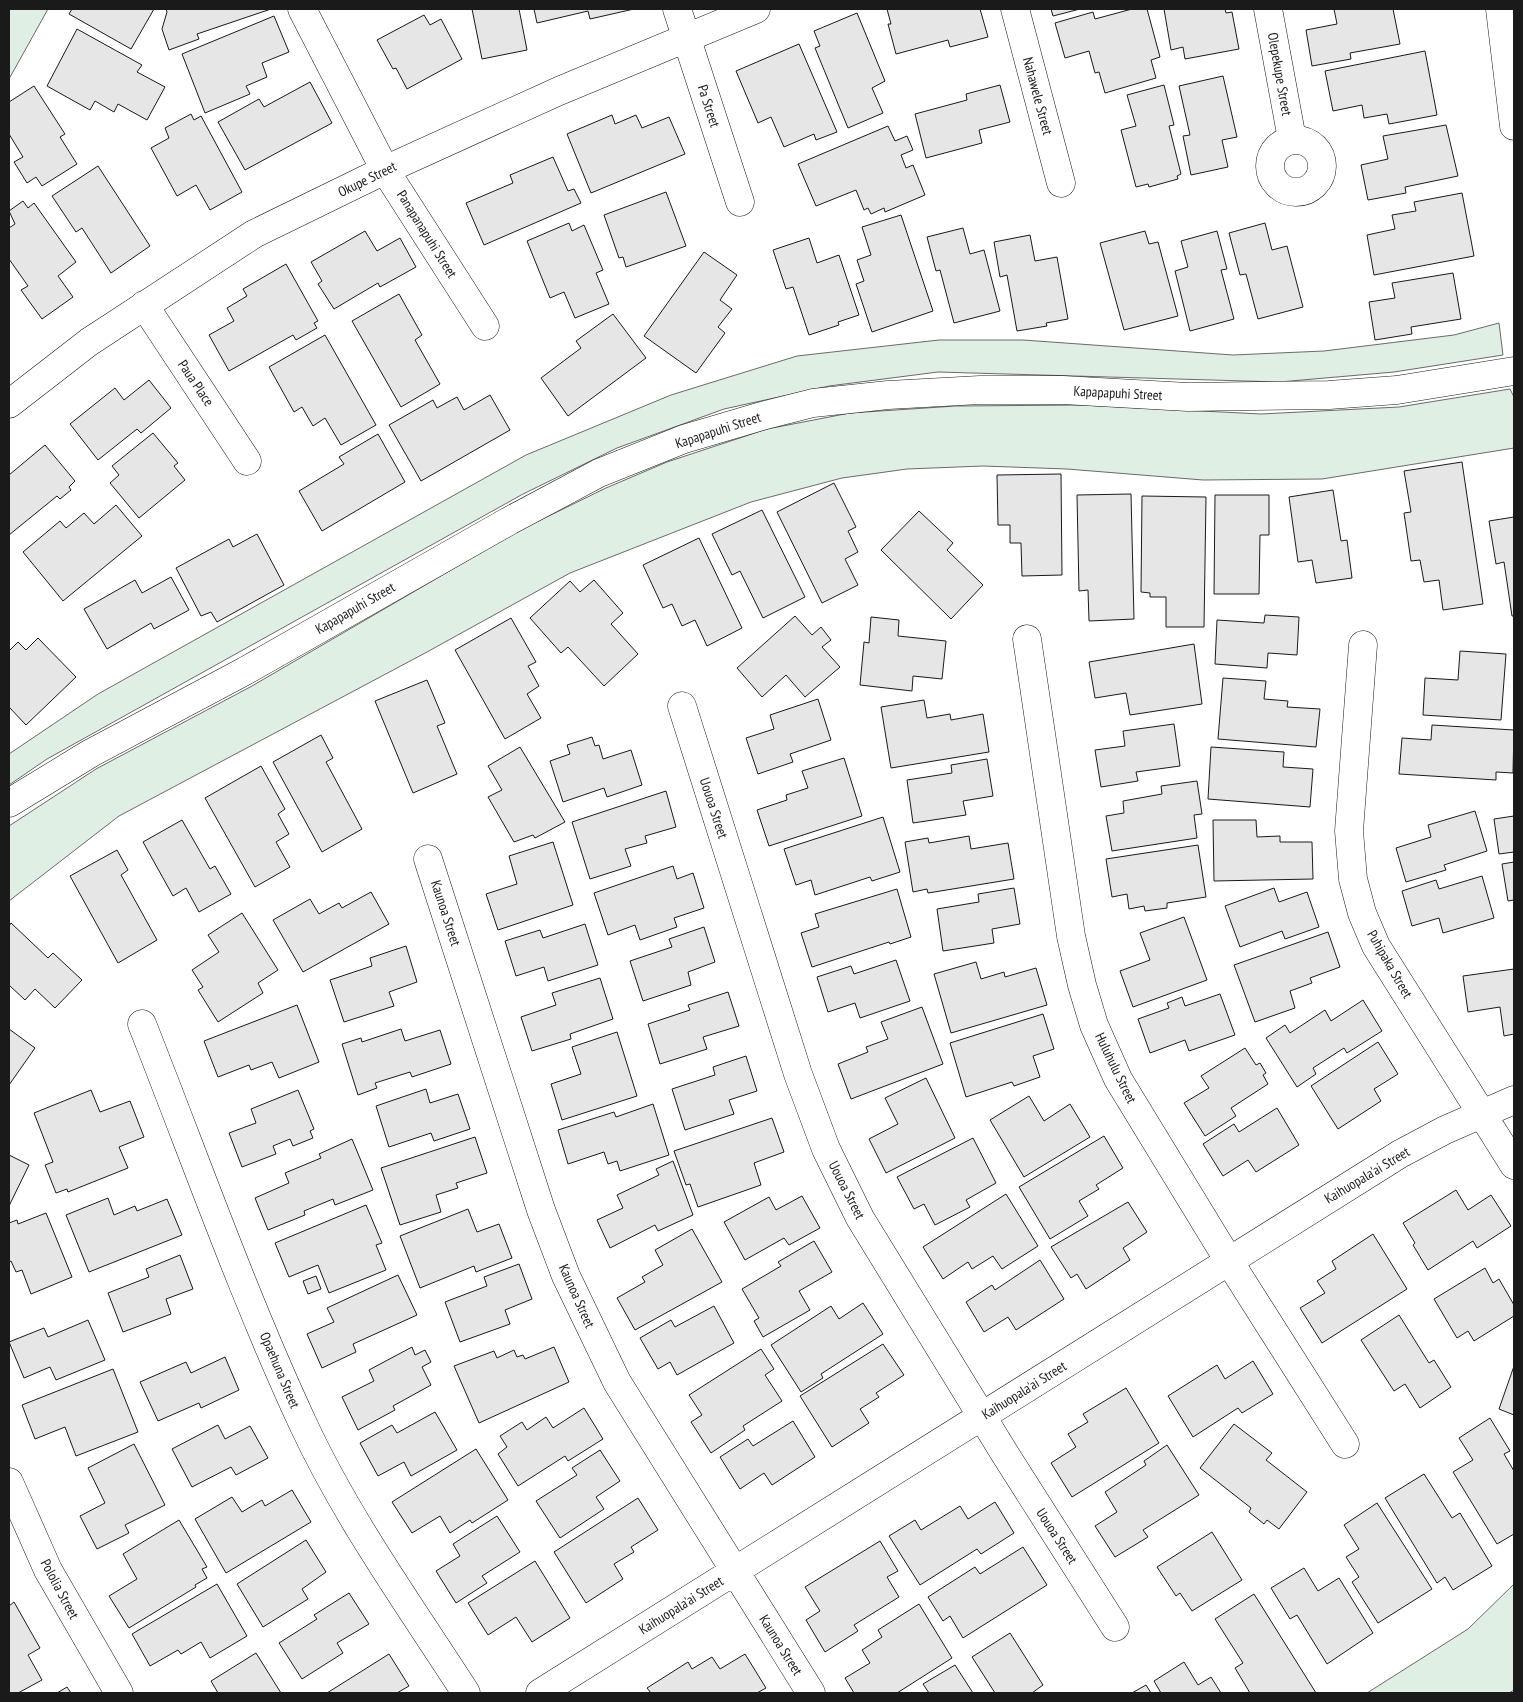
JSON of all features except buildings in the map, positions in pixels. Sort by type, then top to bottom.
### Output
[{"type":"street","name":"Panapanapuhi Street","points":[[302,9],[385,170],[485,326]]},
{"type":"street","name":"Pa Street","points":[[677,9],[740,202]]},
{"type":"street","name":"Okupe Street","points":[[9,404],[89,342],[254,234],[385,170],[559,91],[756,9]]},
{"type":"street","name":"Nahawele Street","points":[[1015,9],[1062,183]]},
{"type":"street","name":"Olepekupe Street","points":[[1268,9],[1292,139]]},
{"type":"street","points":[[1500,9],[1514,126]]},
{"type":"street","name":"Paua Place","points":[[144,305],[248,461]]},
{"type":"street","name":"Kapapapuhi Street","points":[[9,803],[91,753],[245,671],[509,521],[599,473],[684,439],[762,416],[814,404],[888,395],[980,390],[1054,390],[1188,397],[1329,395],[1397,390],[1514,371]]},
{"type":"street","name":"Huluhulu Street","points":[[1028,639],[1071,936],[1082,985],[1094,1025],[1118,1079],[1229,1261],[1345,1444]]},
{"type":"street","name":"Puhipaka Street","points":[[1363,645],[1349,831],[1353,879],[1362,913],[1376,946],[1514,1165]]},
{"type":"street","name":"Uouoa Street","points":[[682,706],[798,1074],[826,1149],[860,1218],[1115,1626]]},
{"type":"street","name":"Kaunoa Street","points":[[428,859],[541,1210],[566,1276],[617,1382],[811,1693]]},
{"type":"street","name":"Opaehuna Street","points":[[142,1024],[266,1341],[304,1427],[349,1510],[466,1693]]},
{"type":"street","name":"Kaihuopala'ai Street","points":[[540,1693],[1400,1154],[1514,1100]]},
{"type":"street","name":"Pololia Street","points":[[9,1482],[48,1570],[119,1693]]},
{"type":"green space","points":[[9,9],[48,9],[9,79]]},
{"type":"green space","points":[[1499,323],[1503,355],[1394,372],[1279,382],[938,372],[829,386],[724,409],[617,448],[523,494],[47,759],[9,785],[9,754],[98,694],[526,455],[671,395],[797,356],[939,340],[1023,340],[1233,355],[1324,351],[1454,335]]},
{"type":"green space","points":[[1510,389],[1514,397],[1514,448],[1322,479],[1203,480],[1067,469],[983,466],[907,469],[842,478],[751,502],[570,573],[427,652],[119,816],[9,901],[9,826],[96,769],[252,686],[518,531],[606,488],[667,462],[767,429],[850,413],[956,406],[1083,405],[1261,414],[1399,407]]},
{"type":"green space","points":[[1514,1584],[1514,1690],[1509,1693],[1367,1693],[1468,1629]]}]
